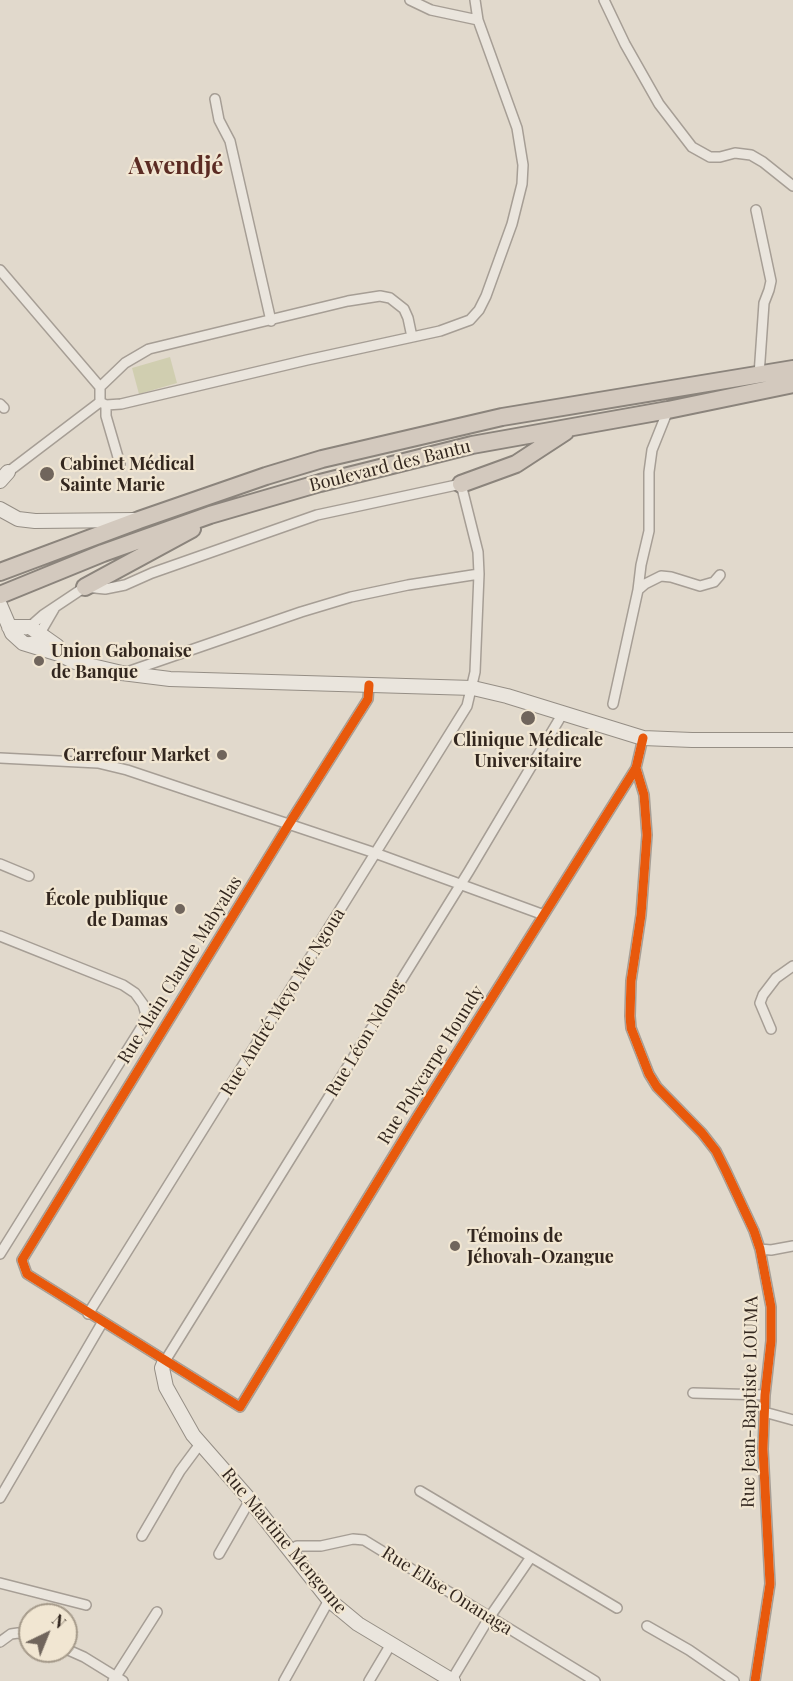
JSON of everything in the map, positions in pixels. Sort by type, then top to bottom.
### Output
[{"type":"highway","name":"Boulevard des Bantu","points":[[0,572],[266,476],[401,439],[502,417],[793,369]]},
{"type":"highway","name":"Boulevard des Bantu","points":[[0,595],[103,553],[210,514],[320,483],[472,445],[570,429],[793,384]]},
{"type":"highway","points":[[461,484],[516,464],[570,429]]},
{"type":"highway","points":[[85,587],[121,578],[204,523],[210,514]]},
{"type":"main road","points":[[0,509],[18,519],[34,521],[139,520]]},
{"type":"main road","points":[[0,605],[8,624],[22,642],[59,654],[64,658],[122,673],[170,679],[473,688],[507,696],[643,738],[793,740]]},
{"type":"main road","points":[[8,624],[35,630],[61,649],[64,658]]},
{"type":"main road","name":"Rue Martine Mengome","points":[[165,1361],[162,1368],[166,1387],[174,1405],[200,1444],[250,1500],[329,1599],[346,1616],[452,1681]]},
{"type":"street","points":[[410,0],[431,10],[478,20]]},
{"type":"street","points":[[3,476],[103,404],[140,400],[412,337],[470,320],[478,310],[506,241],[522,184],[523,165],[517,128],[478,20],[475,0]]},
{"type":"street","points":[[604,0],[625,44],[659,104],[692,147],[710,157],[735,153],[751,155],[793,186]]},
{"type":"street","points":[[215,99],[219,120],[234,154],[271,321]]},
{"type":"street","points":[[756,210],[771,281],[764,303],[759,375]]},
{"type":"street","points":[[0,270],[100,387],[120,464]]},
{"type":"street","points":[[100,387],[125,363],[149,349],[348,301],[380,296],[390,298],[404,309],[412,337]]},
{"type":"street","points":[[613,704],[649,531],[649,472],[652,450],[668,410]]},
{"type":"street","points":[[121,578],[153,573],[317,515],[461,484]]},
{"type":"street","name":"Rue André Meyo Me Ngoua","points":[[88,1314],[467,706],[475,672],[479,574],[478,552],[461,484]]},
{"type":"street","points":[[122,673],[351,597],[479,574]]},
{"type":"street","points":[[638,590],[661,576],[700,586],[714,582],[720,575]]},
{"type":"street","points":[[22,642],[35,641],[35,630],[54,609],[85,587]]},
{"type":"street","name":"Rue Alain Claude Mabyalas","points":[[88,1314],[27,1274],[22,1260],[368,699],[369,685]]},
{"type":"street","name":"Rue Léon Ndong","points":[[165,1361],[563,713]]},
{"type":"street","name":"Rue Polycarpe Houndy","points":[[165,1361],[240,1407],[636,768],[643,738]]},
{"type":"street","points":[[0,758],[71,760],[109,765],[375,853],[544,915]]},
{"type":"street","name":"Rue Jean-Baptiste LOUMA","points":[[636,768],[644,795],[647,835],[631,981],[631,1028],[645,1066],[657,1087],[702,1133],[716,1151],[754,1231],[768,1286],[772,1322],[764,1412],[764,1484],[770,1584],[755,1681]]},
{"type":"street","points":[[0,864],[29,876]]},
{"type":"street","points":[[0,936],[123,986],[135,993],[143,1004],[146,1015],[143,1025],[0,1254]]},
{"type":"street","points":[[771,1029],[760,1003],[762,995],[776,978],[793,966]]},
{"type":"street","points":[[760,1249],[771,1250],[793,1246]]},
{"type":"street","points":[[88,1314],[165,1361]]},
{"type":"street","points":[[0,1498],[102,1323]]},
{"type":"street","points":[[693,1393],[765,1395]]},
{"type":"street","points":[[764,1412],[793,1420]]},
{"type":"street","points":[[142,1536],[180,1471],[200,1444]]},
{"type":"street","points":[[420,1491],[617,1608]]},
{"type":"street","points":[[219,1554],[250,1500]]},
{"type":"street","name":"Rue Elise Onanaga","points":[[290,1550],[297,1546],[321,1546],[353,1539],[364,1540],[595,1681]]},
{"type":"street","points":[[452,1681],[489,1618],[531,1557]]},
{"type":"street","points":[[0,1583],[86,1605]]},
{"type":"street","points":[[284,1681],[329,1599]]},
{"type":"street","points":[[78,1654],[118,1680],[157,1612]]},
{"type":"street","points":[[646,1626],[689,1650],[734,1681]]},
{"type":"street","points":[[0,1642],[11,1634],[18,1633]]},
{"type":"street","points":[[369,1681],[391,1644]]},
{"type":"shaded area","points":[[170,357],[177,383],[139,394],[132,368]]},
{"type":"cycle path","points":[[369,685],[368,699],[22,1260],[27,1274],[240,1407],[417,1117],[636,768],[643,738]]},
{"type":"cycle path","points":[[636,768],[644,795],[647,835],[641,915],[631,981],[631,1028],[649,1074],[657,1087],[702,1133],[716,1151],[754,1231],[760,1249],[771,1307],[771,1341],[765,1395],[763,1449],[770,1584],[755,1681]]},
{"type":"place","name":"Cabinet Médical Sainte Marie","points":[[47,474]]},
{"type":"place","name":"Union Gabonaise de Banque","points":[[39,661]]},
{"type":"place","name":"Clinique Médicale Universitaire","points":[[528,718]]},
{"type":"place","name":"Carrefour Market","points":[[222,755]]},
{"type":"place","name":"École publique de Damas","points":[[180,909]]},
{"type":"place","name":"Témoins de Jéhovah-Ozangue","points":[[455,1246]]},
{"type":"district","name":"Awendjé","points":[[176,167]]}]
